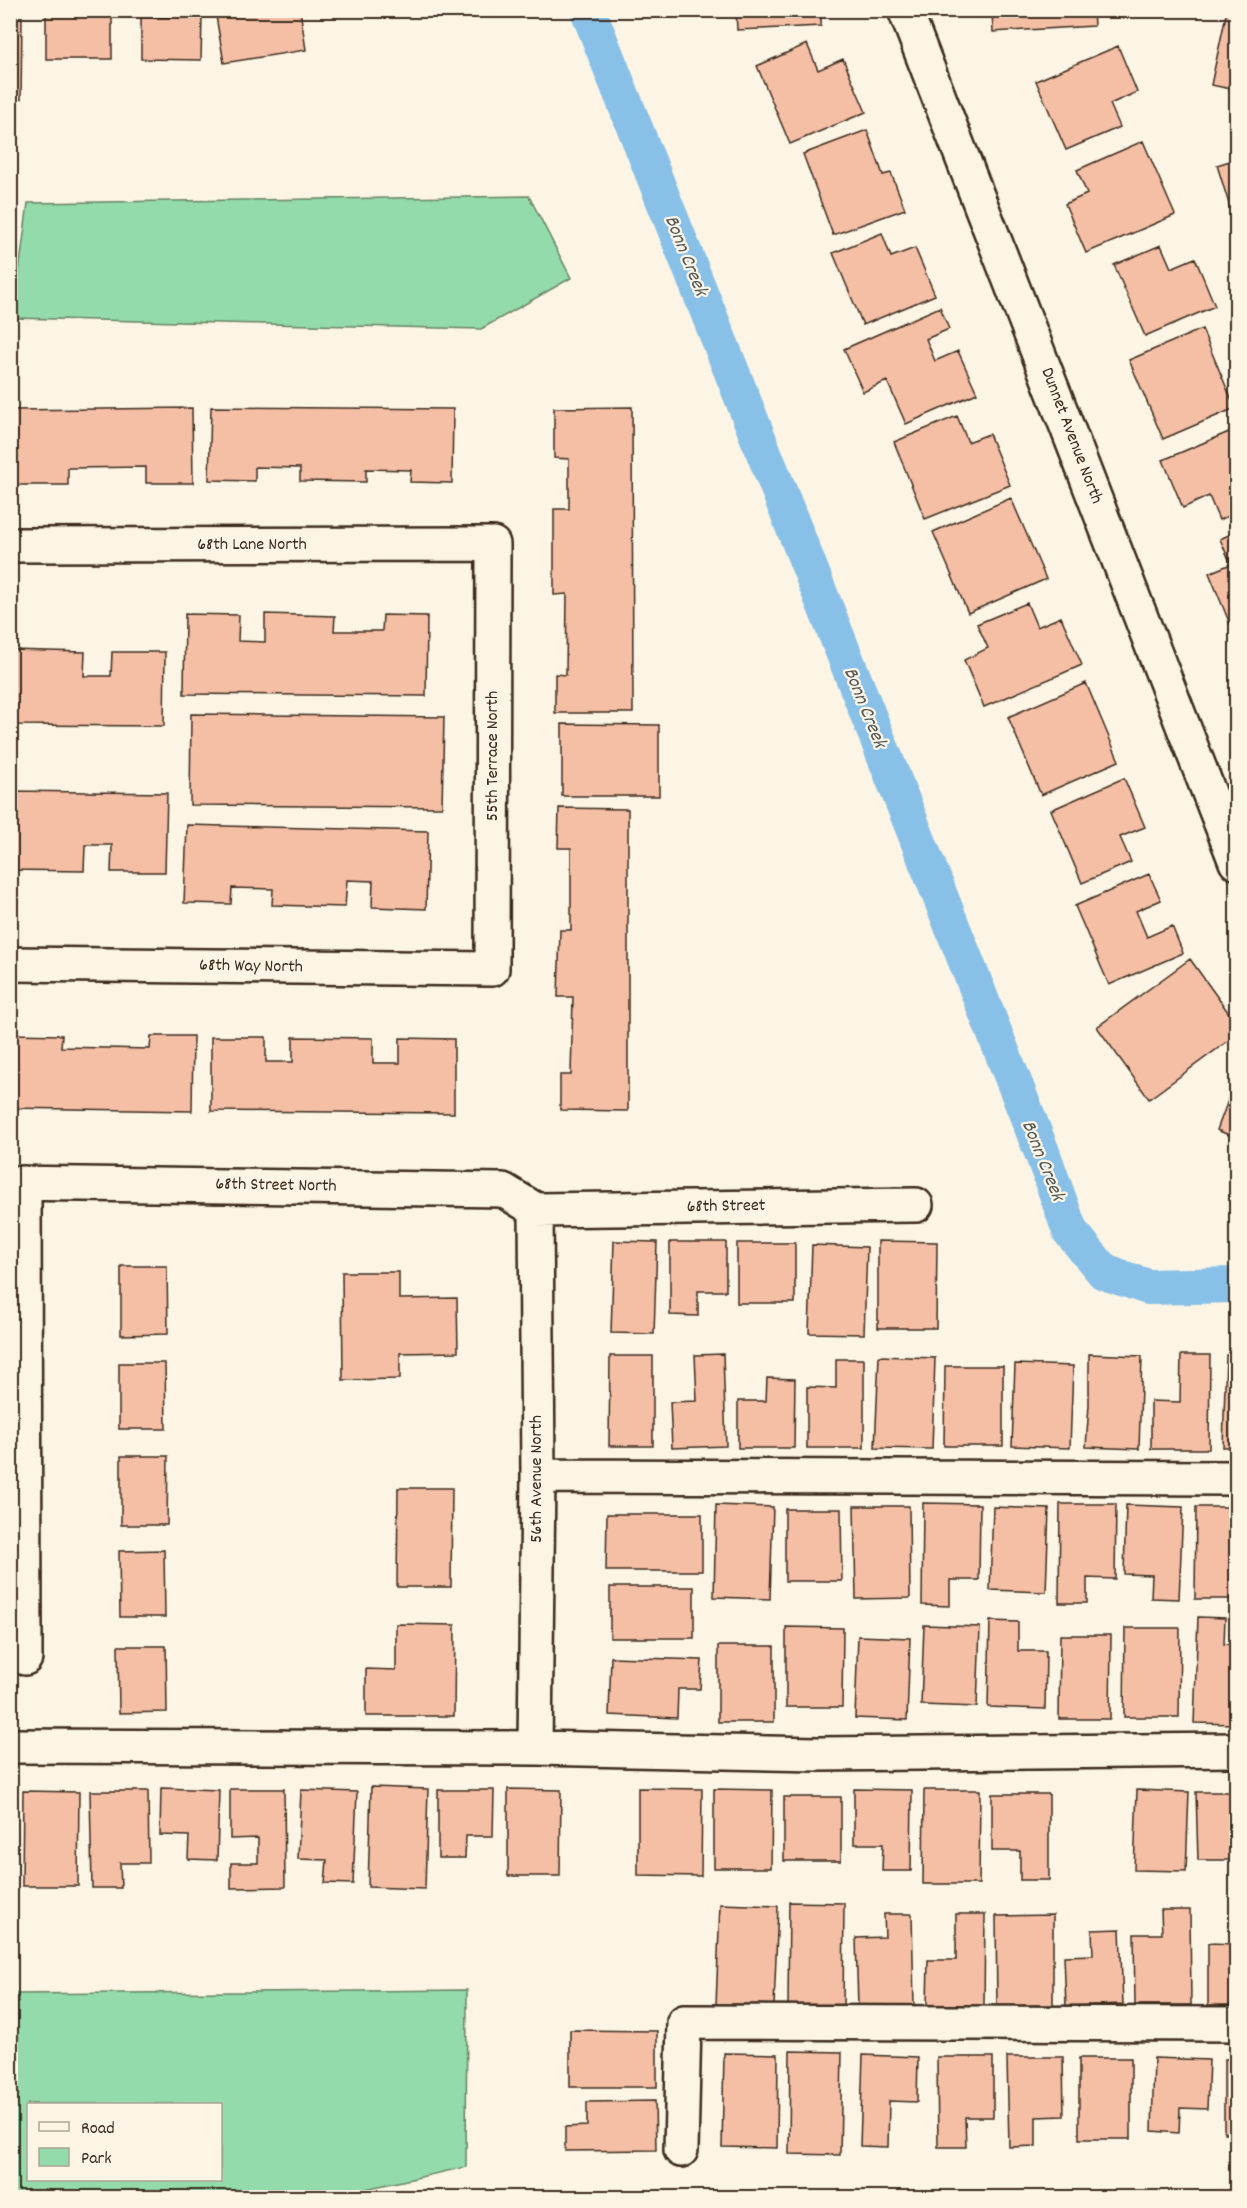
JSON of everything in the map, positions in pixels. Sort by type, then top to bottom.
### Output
[{"type":"street","name":"Dunnet Avenue North","points":[[904,10],[1236,862]]},
{"type":"street","name":"68th Lane North","points":[[10,545],[493,544]]},
{"type":"street","name":"55th Terrace North","points":[[492,969],[493,544]]},
{"type":"street","name":"68th Way North","points":[[10,964],[492,969]]},
{"type":"street","name":"68th Street North","points":[[17,1183],[503,1190],[536,1210]]},
{"type":"street","points":[[17,1183],[25,1658]]},
{"type":"street","name":"68th Street","points":[[536,1210],[916,1205]]},
{"type":"street","name":"56th Avenue North","points":[[535,1748],[538,1476],[536,1210]]},
{"type":"street","points":[[538,1476],[1236,1478]]},
{"type":"street","points":[[10,1746],[535,1748],[818,1754],[1236,1750]]},
{"type":"street","points":[[681,2150],[684,2022],[1236,2024]]},
{"type":"green space","points":[[529,196],[571,278],[481,329],[13,318],[28,203]]},
{"type":"green space","points":[[467,1990],[466,2167],[329,2197],[11,2197],[11,1994]]},
{"type":"building","points":[[248,10],[300,10],[306,50],[224,63],[216,16]]},
{"type":"building","points":[[736,10],[821,10],[821,26],[737,30]]},
{"type":"building","points":[[992,10],[1093,10],[1094,26],[993,32]]},
{"type":"building","points":[[1227,10],[1236,10],[1236,90],[1211,85]]},
{"type":"building","points":[[46,11],[112,11],[112,59],[46,59]]},
{"type":"building","points":[[10,16],[22,17],[21,99],[10,99]]},
{"type":"building","points":[[141,17],[202,17],[201,60],[141,59]]},
{"type":"building","points":[[807,44],[818,70],[843,59],[866,112],[790,144],[757,66]]},
{"type":"building","points":[[1118,46],[1137,92],[1110,104],[1120,127],[1066,150],[1036,81]]},
{"type":"building","points":[[867,130],[883,175],[891,173],[905,209],[833,235],[803,154]]},
{"type":"building","points":[[1143,141],[1175,215],[1086,253],[1065,204],[1087,194],[1077,170]]},
{"type":"building","points":[[1236,159],[1236,227],[1217,165]]},
{"type":"building","points":[[882,233],[891,257],[915,248],[935,295],[863,325],[833,253]]},
{"type":"building","points":[[1161,245],[1171,268],[1195,258],[1215,306],[1145,336],[1114,265]]},
{"type":"building","points":[[940,307],[949,329],[926,339],[935,361],[958,351],[977,393],[906,424],[887,381],[863,392],[844,349]]},
{"type":"building","points":[[1202,329],[1235,408],[1163,439],[1129,360]]},
{"type":"building","points":[[211,407],[453,409],[452,483],[410,482],[411,470],[366,469],[366,482],[300,481],[300,468],[255,467],[255,481],[209,480]]},
{"type":"building","points":[[632,407],[633,713],[555,713],[555,674],[566,675],[567,594],[554,595],[554,509],[569,509],[569,459],[554,458],[554,408]]},
{"type":"building","points":[[192,408],[193,483],[146,483],[146,467],[68,468],[68,485],[10,485],[10,410]]},
{"type":"building","points":[[957,416],[968,442],[989,434],[1010,485],[925,519],[894,442]]},
{"type":"building","points":[[1236,429],[1236,513],[1219,520],[1209,496],[1183,508],[1163,460]]},
{"type":"building","points":[[1011,498],[1046,579],[968,613],[933,532]]},
{"type":"building","points":[[1236,532],[1236,621],[1230,624],[1209,573],[1231,564],[1220,539]]},
{"type":"building","points":[[1027,603],[1037,627],[1061,617],[1082,665],[984,707],[964,660],[988,648],[977,624]]},
{"type":"building","points":[[185,614],[239,615],[238,641],[265,642],[265,614],[335,616],[334,631],[382,631],[383,615],[427,616],[426,696],[184,694]]},
{"type":"building","points":[[10,650],[85,652],[84,676],[111,676],[112,652],[165,652],[164,726],[10,725]]},
{"type":"building","points":[[1086,683],[1119,761],[1041,795],[1008,717]]},
{"type":"building","points":[[191,714],[444,717],[442,807],[190,805]]},
{"type":"building","points":[[562,724],[659,725],[659,796],[562,796]]},
{"type":"building","points":[[1124,778],[1145,827],[1120,837],[1131,862],[1082,883],[1051,810]]},
{"type":"building","points":[[10,791],[167,793],[165,872],[111,872],[112,845],[85,845],[84,871],[10,870]]},
{"type":"building","points":[[559,808],[628,809],[628,1111],[560,1110],[560,1075],[571,1075],[573,997],[558,997],[560,930],[571,930],[571,848],[558,848]]},
{"type":"building","points":[[187,825],[428,831],[426,909],[372,907],[373,881],[347,880],[345,907],[272,905],[273,889],[232,888],[231,904],[184,903]]},
{"type":"building","points":[[1149,874],[1161,900],[1136,911],[1147,937],[1172,926],[1183,953],[1109,985],[1075,906]]},
{"type":"building","points":[[1190,959],[1236,1023],[1236,1035],[1149,1099],[1097,1027]]},
{"type":"building","points":[[10,1034],[62,1035],[61,1047],[150,1049],[151,1036],[193,1036],[192,1111],[10,1108]]},
{"type":"building","points":[[211,1037],[266,1037],[266,1062],[293,1062],[293,1037],[373,1038],[373,1063],[400,1063],[400,1038],[454,1039],[454,1113],[211,1111]]},
{"type":"building","points":[[1236,1079],[1236,1138],[1217,1130]]},
{"type":"building","points":[[614,1241],[657,1242],[654,1334],[611,1333]]},
{"type":"building","points":[[878,1241],[937,1242],[936,1328],[878,1328]]},
{"type":"building","points":[[670,1242],[726,1242],[726,1291],[698,1291],[698,1316],[670,1315]]},
{"type":"building","points":[[737,1243],[795,1243],[795,1303],[737,1303]]},
{"type":"building","points":[[812,1245],[867,1247],[864,1334],[809,1333]]},
{"type":"building","points":[[121,1266],[167,1266],[168,1334],[121,1335]]},
{"type":"building","points":[[342,1272],[399,1272],[399,1299],[457,1298],[458,1352],[400,1353],[400,1379],[343,1380]]},
{"type":"building","points":[[723,1354],[726,1446],[672,1448],[670,1402],[697,1401],[695,1355]]},
{"type":"building","points":[[1089,1354],[1142,1356],[1139,1449],[1086,1447]]},
{"type":"building","points":[[1181,1355],[1210,1355],[1209,1449],[1151,1449],[1151,1401],[1180,1402]]},
{"type":"building","points":[[1226,1355],[1236,1355],[1236,1447],[1223,1447]]},
{"type":"building","points":[[610,1356],[653,1356],[653,1446],[609,1446]]},
{"type":"building","points":[[879,1356],[935,1358],[932,1449],[875,1448]]},
{"type":"building","points":[[836,1359],[864,1359],[864,1448],[807,1448],[807,1387],[836,1388]]},
{"type":"building","points":[[119,1363],[165,1363],[166,1429],[119,1429]]},
{"type":"building","points":[[1015,1364],[1073,1366],[1070,1448],[1012,1446]]},
{"type":"building","points":[[945,1366],[1003,1366],[1003,1446],[944,1446]]},
{"type":"building","points":[[767,1378],[795,1379],[794,1448],[738,1448],[738,1401],[766,1401]]},
{"type":"building","points":[[121,1456],[168,1456],[167,1525],[121,1525]]},
{"type":"building","points":[[398,1488],[452,1488],[451,1587],[397,1587]]},
{"type":"building","points":[[923,1503],[980,1504],[979,1580],[950,1580],[950,1606],[922,1605]]},
{"type":"building","points":[[1060,1504],[1116,1504],[1115,1579],[1087,1578],[1087,1603],[1059,1603]]},
{"type":"building","points":[[716,1505],[773,1507],[770,1599],[714,1597]]},
{"type":"building","points":[[1126,1505],[1183,1507],[1179,1599],[1151,1598],[1152,1575],[1124,1574]]},
{"type":"building","points":[[854,1506],[909,1506],[910,1598],[856,1599]]},
{"type":"building","points":[[993,1507],[1049,1509],[1046,1592],[990,1590]]},
{"type":"building","points":[[1196,1507],[1236,1507],[1236,1599],[1195,1599]]},
{"type":"building","points":[[785,1509],[841,1509],[842,1581],[785,1581]]},
{"type":"building","points":[[607,1514],[702,1514],[702,1571],[606,1571]]},
{"type":"building","points":[[164,1550],[165,1617],[120,1617],[119,1551]]},
{"type":"building","points":[[610,1587],[694,1587],[694,1638],[610,1638]]},
{"type":"building","points":[[1198,1617],[1225,1618],[1224,1644],[1236,1645],[1236,1724],[1194,1723]]},
{"type":"building","points":[[990,1621],[1018,1622],[1018,1651],[1046,1651],[1045,1709],[988,1707]]},
{"type":"building","points":[[396,1624],[455,1625],[454,1716],[366,1716],[366,1669],[396,1670]]},
{"type":"building","points":[[924,1625],[980,1627],[977,1707],[921,1705]]},
{"type":"building","points":[[786,1627],[843,1628],[842,1707],[786,1707]]},
{"type":"building","points":[[1125,1628],[1180,1628],[1179,1717],[1124,1717]]},
{"type":"building","points":[[1060,1635],[1111,1635],[1110,1719],[1059,1719]]},
{"type":"building","points":[[858,1636],[910,1638],[907,1720],[855,1718]]},
{"type":"building","points":[[118,1646],[166,1646],[167,1712],[119,1713]]},
{"type":"building","points":[[718,1646],[774,1646],[774,1722],[718,1722]]},
{"type":"building","points":[[611,1657],[702,1660],[700,1689],[678,1689],[677,1718],[609,1715]]},
{"type":"building","points":[[371,1787],[428,1789],[425,1889],[368,1887]]},
{"type":"building","points":[[161,1788],[219,1790],[217,1860],[188,1859],[189,1836],[160,1835]]},
{"type":"building","points":[[638,1788],[702,1789],[701,1876],[638,1875]]},
{"type":"building","points":[[230,1789],[284,1789],[285,1887],[231,1888],[231,1863],[258,1863],[258,1838],[230,1839]]},
{"type":"building","points":[[508,1789],[561,1790],[560,1876],[508,1876]]},
{"type":"building","points":[[714,1789],[772,1790],[771,1868],[714,1868]]},
{"type":"building","points":[[854,1789],[912,1790],[911,1871],[882,1871],[883,1844],[854,1844]]},
{"type":"building","points":[[301,1790],[357,1792],[353,1884],[325,1883],[327,1860],[298,1859]]},
{"type":"building","points":[[438,1790],[494,1790],[493,1836],[466,1836],[465,1858],[438,1858]]},
{"type":"building","points":[[924,1790],[980,1790],[979,1884],[923,1884]]},
{"type":"building","points":[[1137,1790],[1189,1792],[1186,1871],[1134,1870]]},
{"type":"building","points":[[23,1791],[79,1792],[78,1886],[22,1886]]},
{"type":"building","points":[[90,1791],[148,1791],[149,1863],[120,1863],[121,1888],[92,1888]]},
{"type":"building","points":[[1196,1792],[1236,1792],[1236,1860],[1198,1860]]},
{"type":"building","points":[[992,1794],[1049,1794],[1049,1880],[1020,1880],[1020,1851],[992,1851]]},
{"type":"building","points":[[784,1797],[841,1797],[841,1861],[784,1861]]},
{"type":"building","points":[[789,1902],[844,1903],[843,2007],[788,2006]]},
{"type":"building","points":[[720,1904],[778,1906],[774,2007],[716,2005]]},
{"type":"building","points":[[1161,1910],[1190,1910],[1191,2005],[1135,2005],[1134,1934],[1162,1934]]},
{"type":"building","points":[[884,1914],[912,1914],[914,2006],[858,2006],[856,1938],[885,1937]]},
{"type":"building","points":[[956,1914],[985,1914],[984,2006],[927,2006],[928,1960],[956,1960]]},
{"type":"building","points":[[1053,1915],[1053,2005],[997,2006],[996,1916]]},
{"type":"building","points":[[1120,1929],[1123,2004],[1066,2006],[1064,1956],[1093,1955],[1092,1930]]},
{"type":"building","points":[[1208,1943],[1236,1944],[1236,2005],[1208,2005]]},
{"type":"building","points":[[570,2030],[657,2031],[657,2087],[570,2087]]},
{"type":"building","points":[[790,2051],[842,2052],[840,2155],[789,2154]]},
{"type":"building","points":[[724,2053],[778,2054],[777,2148],[722,2147]]},
{"type":"building","points":[[863,2055],[918,2057],[917,2102],[889,2101],[888,2147],[860,2146]]},
{"type":"building","points":[[937,2057],[993,2057],[993,2117],[965,2117],[966,2147],[938,2147]]},
{"type":"building","points":[[1007,2057],[1063,2057],[1064,2116],[1036,2117],[1036,2146],[1009,2147]]},
{"type":"building","points":[[1079,2058],[1131,2058],[1131,2139],[1079,2139]]},
{"type":"building","points":[[1154,2058],[1209,2060],[1207,2109],[1180,2108],[1179,2133],[1152,2131]]},
{"type":"building","points":[[1224,2059],[1236,2059],[1236,2133],[1224,2133]]},
{"type":"building","points":[[655,2101],[656,2150],[565,2151],[565,2127],[587,2126],[587,2102]]},
{"type":"waterway","name":"Bonn Creek","points":[[588,10],[1043,1155],[1070,1231],[1104,1272],[1148,1287],[1236,1285]]}]
